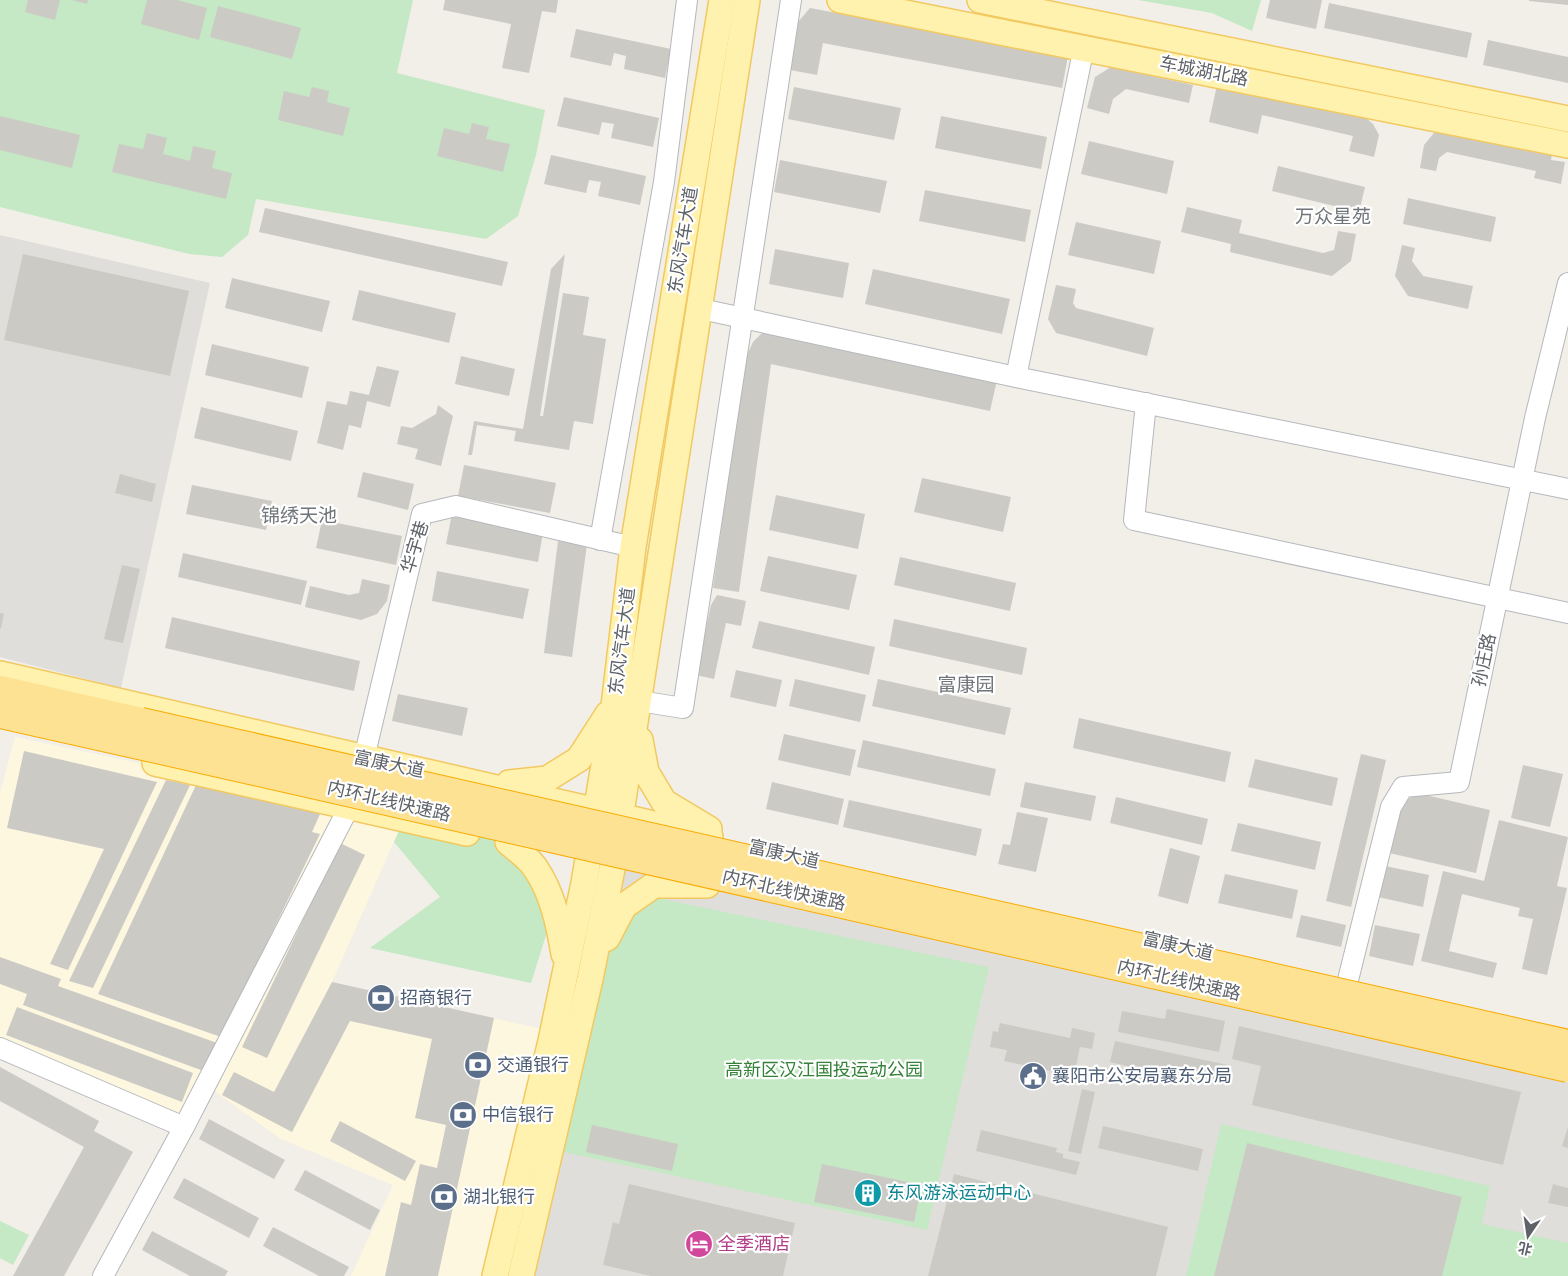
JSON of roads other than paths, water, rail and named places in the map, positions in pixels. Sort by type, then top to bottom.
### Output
[{"type":"highway","name":"内环北线快速路","points":[[0,690],[1568,1044]]},
{"type":"highway","name":"内环北线快速路","points":[[0,714],[1568,1068]]},
{"type":"main road","name":"东风汽车大道","points":[[495,1276],[566,970],[597,810],[614,706],[633,547],[722,0]]},
{"type":"main road","name":"东风汽车大道","points":[[521,1276],[592,967],[622,816],[747,0]]},
{"type":"main road","name":"车城湖北路","points":[[840,0],[1084,47],[1568,145]]},
{"type":"main road","name":"车城湖北路","points":[[980,0],[1568,119]]},
{"type":"main road","name":"富康大道","points":[[0,674],[1347,984],[1568,1033]]},
{"type":"main road","points":[[489,786],[547,779],[579,760],[614,706]]},
{"type":"main road","points":[[638,709],[646,772],[664,802],[730,842]]},
{"type":"main road","points":[[0,727],[349,807],[1568,1077]]},
{"type":"main road","points":[[508,842],[536,868],[552,899],[560,927],[566,970]]},
{"type":"main road","points":[[592,967],[624,906],[654,885],[706,885]]},
{"type":"street","points":[[600,540],[664,182],[687,0]]},
{"type":"street","points":[[638,709],[683,708],[791,0]]},
{"type":"street","points":[[1016,377],[1084,47]]},
{"type":"street","name":"孙庄路","points":[[1347,984],[1391,807],[1403,787],[1459,782],[1522,479],[1568,283]]},
{"type":"street","points":[[701,309],[1016,377],[1568,489]]},
{"type":"street","points":[[1146,403],[1134,520],[1568,613]]},
{"type":"street","name":"华宇巷","points":[[364,758],[422,514],[456,506],[633,547]]},
{"type":"street","points":[[102,1276],[184,1127],[349,807]]},
{"type":"street","points":[[0,1048],[184,1127]]},
{"type":"place","name":"招商银行","points":[[381,998]]},
{"type":"place","name":"交通银行","points":[[478,1065]]},
{"type":"place","name":"襄阳市公安局襄东分局","points":[[1033,1076]]},
{"type":"place","name":"中信银行","points":[[463,1115]]},
{"type":"place","name":"东风游泳运动中心","points":[[868,1193]]},
{"type":"place","name":"湖北银行","points":[[444,1197]]},
{"type":"place","name":"全季酒店","points":[[699,1244]]},
{"type":"district","name":"万众星苑","points":[[1333,216]]},
{"type":"district","name":"锦绣天池","points":[[299,515]]},
{"type":"district","name":"富康园","points":[[966,684]]},
{"type":"park label","name":"高新区汉江国投运动公园","points":[[824,1070]]}]
